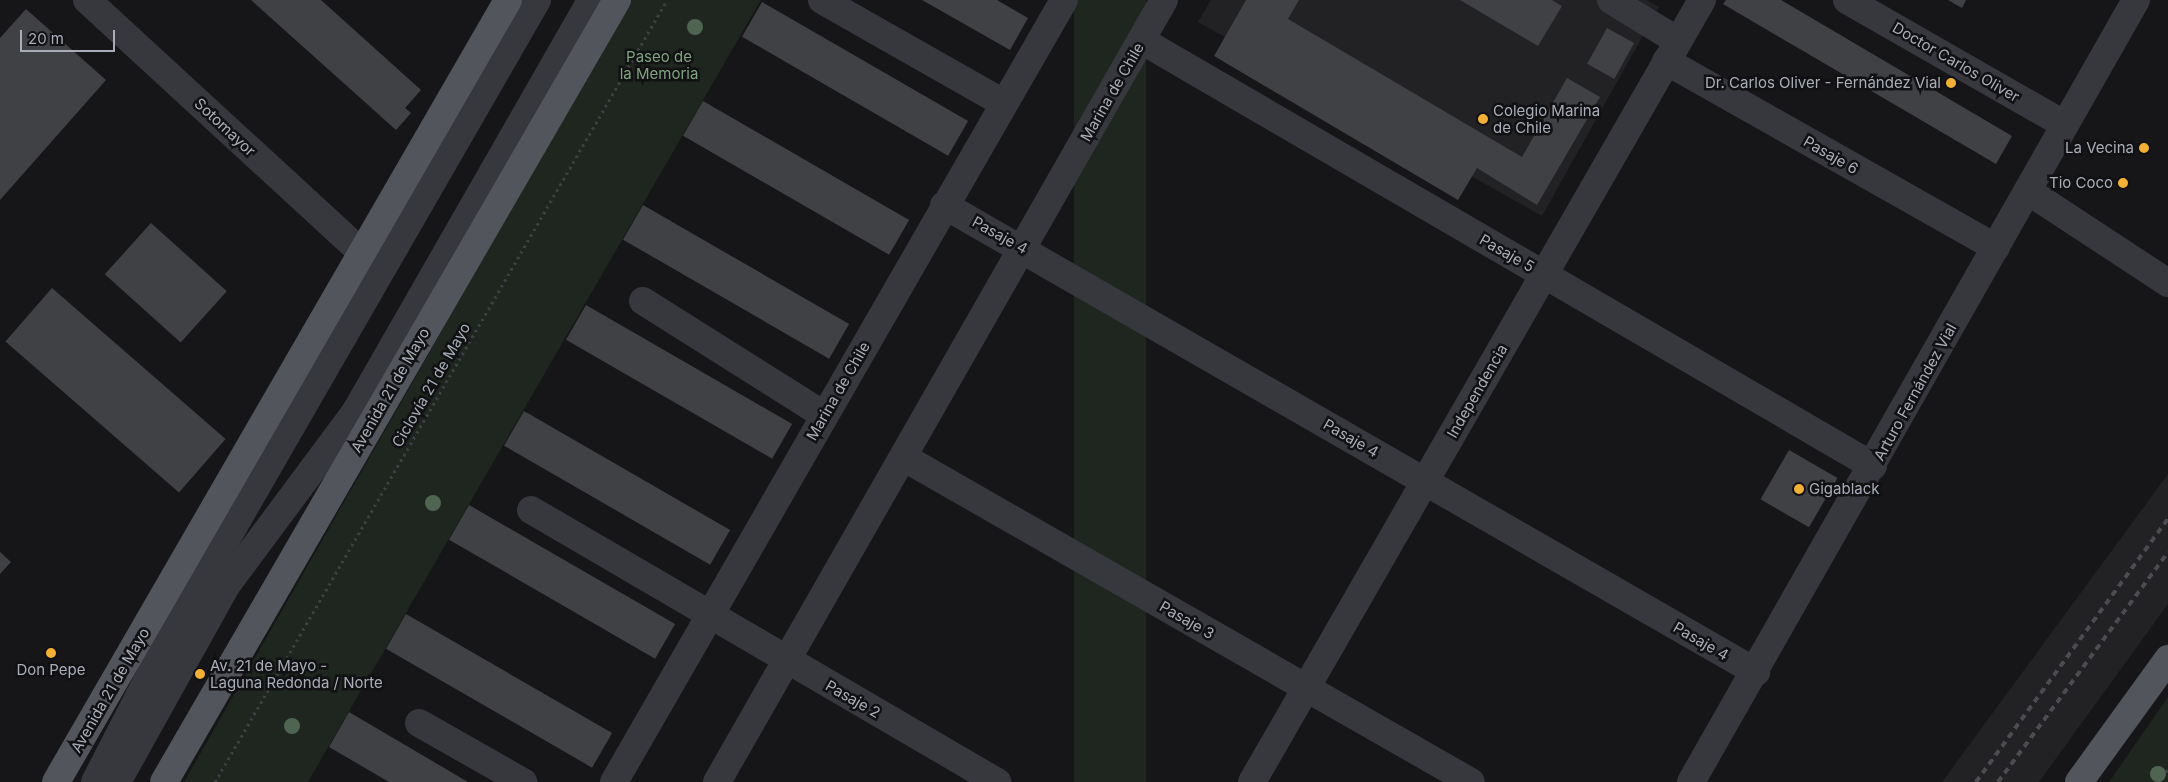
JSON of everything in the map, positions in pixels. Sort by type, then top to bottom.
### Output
[{"type":"main road","name":"Avenida 21 de Mayo","points":[[56,782],[363,254],[508,0]]},
{"type":"main road","name":"Avenida 21 de Mayo","points":[[164,782],[617,0]]},
{"type":"main road","points":[[2079,782],[2168,659]]},
{"type":"street","name":"Sotomayor","points":[[87,0],[363,254]]},
{"type":"street","points":[[95,782],[158,659],[537,0]]},
{"type":"street","points":[[117,782],[226,586],[356,412],[591,0]]},
{"type":"street","points":[[822,0],[1003,103]]},
{"type":"street","name":"Marina de Chile","points":[[614,782],[944,205],[1064,0]]},
{"type":"street","name":"Marina de Chile","points":[[716,782],[1164,0]]},
{"type":"street","name":"Pasaje 6","points":[[1611,0],[1672,51],[1996,248]]},
{"type":"street","name":"Independencia","points":[[1252,782],[1702,0]]},
{"type":"street","name":"Doctor Carlos Oliver","points":[[1847,0],[2065,125]]},
{"type":"street","name":"Arturo Fernández Vial","points":[[1691,782],[1756,672],[2136,0]]},
{"type":"street","name":"Pasaje 5","points":[[1141,40],[1873,466]]},
{"type":"street","points":[[2028,191],[2168,283]]},
{"type":"street","name":"Pasaje 4","points":[[944,205],[1023,248],[1756,672]]},
{"type":"street","points":[[643,301],[824,415]]},
{"type":"street","name":"Pasaje 3","points":[[903,457],[1470,782]]},
{"type":"street","name":"Pasaje 2","points":[[531,510],[786,661],[998,782]]},
{"type":"street","points":[[419,723],[523,782]]},
{"type":"path","name":"Ciclovía 21 de Mayo","points":[[215,782],[667,0]]},
{"type":"path","points":[[2158,782],[2168,769]]},
{"type":"shaded area","name":"Colegio Marina de Chile","points":[[1211,0],[1647,0],[1659,7],[1542,216],[1198,22]]},
{"type":"shaded area","points":[[2168,474],[2168,604],[2039,782],[1942,782]]},
{"type":"green space","name":"Paseo de la Memoria","points":[[631,0],[761,0],[308,782],[184,782]]},
{"type":"green space","points":[[1074,0],[1146,0],[1146,782],[1074,782]]},
{"type":"green space","points":[[2168,697],[2168,782],[2109,782]]},
{"type":"building","points":[[251,0],[321,0],[421,90],[405,108],[411,113],[396,130]]},
{"type":"building","points":[[922,0],[997,0],[1028,18],[1010,50]]},
{"type":"building","points":[[1246,0],[1299,0],[1288,19],[1522,157],[1567,78],[1600,97],[1537,205],[1477,168],[1458,200],[1214,56]]},
{"type":"building","points":[[1460,0],[1552,0],[1562,6],[1538,46]]},
{"type":"building","points":[[1726,0],[1781,0],[2012,136],[1996,164],[1723,4]]},
{"type":"building","points":[[1948,0],[1966,0],[1962,8]]},
{"type":"building","points":[[762,2],[968,121],[948,156],[742,37]]},
{"type":"building","points":[[26,9],[106,80],[0,200],[0,38]]},
{"type":"building","points":[[1607,28],[1634,43],[1614,79],[1587,64]]},
{"type":"building","points":[[703,101],[909,220],[889,255],[683,136]]},
{"type":"building","points":[[643,205],[849,324],[829,359],[623,240]]},
{"type":"building","points":[[151,223],[227,291],[181,343],[105,274]]},
{"type":"building","points":[[52,288],[226,439],[179,492],[5,342]]},
{"type":"building","points":[[586,305],[792,424],[772,459],[566,340]]},
{"type":"building","points":[[524,411],[730,530],[710,565],[504,446]]},
{"type":"building","name":"Gigablack","points":[[1789,450],[1837,478],[1809,527],[1760,499]]},
{"type":"building","points":[[469,505],[675,624],[655,659],[449,540]]},
{"type":"building","points":[[0,552],[11,562],[0,574]]},
{"type":"building","points":[[406,614],[612,733],[592,768],[386,649]]},
{"type":"building","points":[[349,712],[468,782],[389,782],[329,747]]},
{"type":"railway","points":[[1976,782],[2168,519]]},
{"type":"railway","points":[[1998,782],[2168,552]]},
{"type":"place","name":"Dr. Carlos Oliver - Fernández Vial","points":[[1951,83]]},
{"type":"place","name":"Colegio Marina de Chile","points":[[1483,119]]},
{"type":"place","name":"La Vecina","points":[[2144,148]]},
{"type":"place","name":"Tio Coco","points":[[2123,183]]},
{"type":"place","name":"Gigablack","points":[[1799,489]]},
{"type":"place","name":"Don Pepe","points":[[51,653]]},
{"type":"place","name":"Av. 21 de Mayo - Laguna Redonda / Norte","points":[[200,674]]}]
